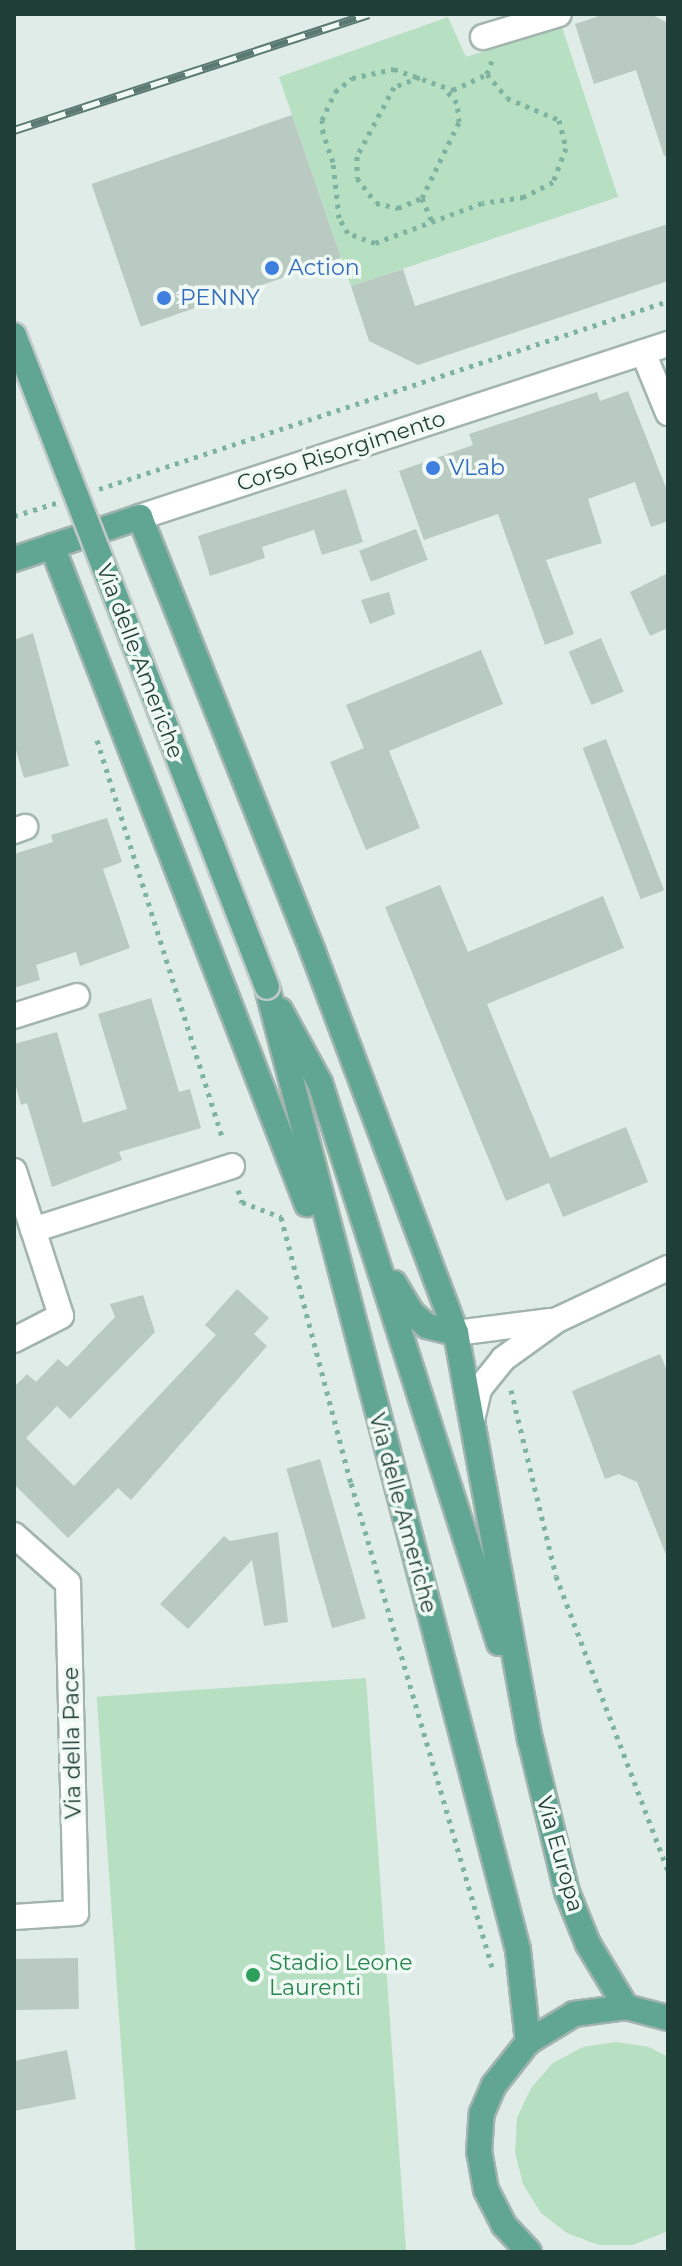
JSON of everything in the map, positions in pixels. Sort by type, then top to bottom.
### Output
[{"type":"main road","name":"Via delle Americhe","points":[[14,335],[267,987],[518,1950],[528,2042]]},
{"type":"main road","name":"Corso Risorgimento","points":[[14,559],[140,517]]},
{"type":"main road","points":[[140,517],[313,952],[456,1333],[530,1739]]},
{"type":"main road","points":[[52,546],[353,1325]]},
{"type":"main road","name":"Via delle Americhe","points":[[267,987],[320,1083],[530,1739]]},
{"type":"main road","points":[[374,1250],[412,1313],[427,1326],[456,1333]]},
{"type":"main road","name":"Via Europa","points":[[530,1739],[567,1892],[588,1944],[626,2007]]},
{"type":"main road","points":[[529,2252],[504,2225],[492,2202],[479,2152],[482,2113],[494,2085],[528,2042],[574,2014],[626,2007],[668,2018]]},
{"type":"street","points":[[491,34],[559,14]]},
{"type":"street","name":"Corso Risorgimento","points":[[140,517],[668,344]]},
{"type":"street","points":[[643,352],[668,413]]},
{"type":"street","points":[[14,1016],[77,996]]},
{"type":"street","points":[[14,1171],[61,1316],[14,1340]]},
{"type":"street","points":[[33,1230],[234,1174]]},
{"type":"street","points":[[472,1423],[479,1389],[503,1359],[557,1320],[668,1268]]},
{"type":"street","points":[[456,1333],[557,1320]]},
{"type":"street","name":"Via della Pace","points":[[14,1535],[68,1583],[76,1913],[14,1917]]},
{"type":"path","points":[[421,76],[394,87],[385,100],[355,170],[361,188],[376,203],[398,208],[422,198],[459,122],[457,103],[447,91],[421,76],[394,69],[352,78],[327,107],[323,133],[333,162],[339,218],[348,233],[375,243],[482,203],[540,191],[564,163],[565,132],[559,120],[507,98],[487,74],[491,34]]},
{"type":"path","points":[[447,91],[487,74]]},
{"type":"path","points":[[422,198],[432,221]]},
{"type":"path","name":"Corso Risorgimento","points":[[94,491],[668,301]]},
{"type":"path","points":[[96,738],[223,1139]]},
{"type":"path","points":[[234,1174],[242,1202],[281,1217],[493,1977]]},
{"type":"path","points":[[508,1378],[556,1576],[668,1871]]},
{"type":"green space","points":[[448,17],[466,57],[562,27],[618,197],[351,286],[279,77]]},
{"type":"green space","name":"Stadio Leone Laurenti","points":[[366,1678],[406,2252],[135,2252],[97,1697]]},
{"type":"green space","points":[[616,2042],[649,2047],[668,2057],[668,2231],[633,2245],[599,2245],[567,2233],[541,2213],[523,2184],[515,2152],[517,2118],[531,2088],[553,2063],[583,2047]]},
{"type":"building","points":[[605,14],[651,14],[668,23],[668,155],[664,156],[636,70],[594,84],[575,24]]},
{"type":"building","points":[[292,115],[341,258],[141,327],[92,184]]},
{"type":"building","points":[[668,224],[668,281],[418,365],[369,341],[351,286],[403,269],[415,306]]},
{"type":"building","points":[[628,391],[668,493],[668,521],[651,527],[635,482],[588,499],[602,543],[546,560],[574,634],[545,645],[498,514],[424,540],[399,471],[473,445],[469,434],[597,392],[600,401]]},
{"type":"building","points":[[346,489],[363,542],[322,555],[314,530],[262,547],[265,558],[210,576],[198,536]]},
{"type":"building","points":[[416,529],[428,560],[371,582],[359,551]]},
{"type":"building","points":[[668,573],[668,628],[650,636],[630,592]]},
{"type":"building","points":[[389,592],[395,614],[370,624],[361,600]]},
{"type":"building","points":[[33,633],[69,766],[24,778],[14,743],[14,640]]},
{"type":"building","points":[[601,638],[624,691],[591,705],[569,652]]},
{"type":"building","points":[[481,650],[503,704],[389,751],[420,828],[366,850],[330,762],[364,748],[346,705]]},
{"type":"building","points":[[606,739],[664,890],[641,899],[583,748]]},
{"type":"building","points":[[107,818],[122,862],[103,869],[130,948],[80,966],[76,952],[36,965],[40,980],[14,988],[14,854],[53,842],[51,835]]},
{"type":"building","points":[[440,885],[468,952],[603,896],[624,948],[487,1004],[550,1158],[626,1127],[648,1182],[563,1217],[549,1183],[506,1201],[385,907]]},
{"type":"building","points":[[151,998],[179,1092],[190,1089],[201,1128],[119,1152],[122,1160],[52,1187],[27,1103],[21,1105],[14,1079],[14,1044],[57,1032],[83,1123],[127,1109],[98,1014]]},
{"type":"building","points":[[237,1289],[269,1318],[254,1334],[267,1346],[131,1500],[118,1488],[68,1538],[14,1484],[14,1387],[27,1374],[36,1382],[58,1359],[67,1367],[115,1317],[110,1304],[143,1295],[155,1332],[70,1419],[57,1406],[26,1438],[74,1486],[216,1335],[205,1325]]},
{"type":"building","points":[[660,1354],[668,1373],[667,1557],[637,1482],[619,1474],[605,1479],[572,1391]]},
{"type":"building","points":[[320,1459],[366,1619],[332,1628],[286,1469]]},
{"type":"building","points":[[278,1532],[288,1622],[264,1626],[252,1560],[188,1629],[160,1604],[224,1536],[230,1541]]},
{"type":"building","points":[[78,1958],[79,2009],[15,2010],[14,1959]]},
{"type":"building","points":[[67,2050],[76,2099],[14,2111],[14,2061]]},
{"type":"railway","points":[[14,130],[368,14]]},
{"type":"place","name":"Action","points":[[272,268]]},
{"type":"place","name":"PENNY","points":[[164,298]]},
{"type":"place","name":"VLab","points":[[433,468]]},
{"type":"place","name":"Stadio Leone Laurenti","points":[[253,1975]]}]
